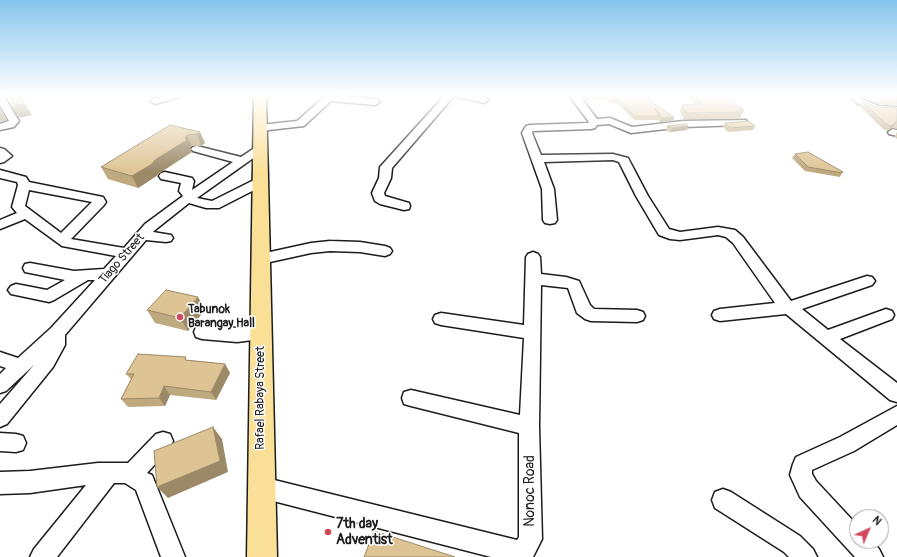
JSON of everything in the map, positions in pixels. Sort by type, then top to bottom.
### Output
[{"type":"main road","name":"Rafael Rabaya Street","points":[[260,120],[262,557]]},
{"type":"street","points":[[0,127],[13,123],[14,120]]},
{"type":"street","points":[[260,128],[300,124],[304,120]]},
{"type":"street","points":[[404,206],[384,201],[379,198],[378,193],[384,178],[386,166],[427,120]]},
{"type":"street","points":[[550,220],[548,189],[526,133],[528,130],[537,127],[591,126],[594,122],[612,121],[631,130],[683,124],[742,122]]},
{"type":"street","points":[[197,149],[242,161]]},
{"type":"street","name":"Tiago Street","points":[[0,385],[56,334],[150,227],[189,197],[260,149]]},
{"type":"street","points":[[0,151],[6,156],[0,160]]},
{"type":"street","points":[[536,159],[614,157],[624,160],[642,196],[664,232],[670,235],[680,236],[718,231],[730,233],[738,240],[788,308],[897,394]]},
{"type":"street","points":[[0,174],[22,180],[24,185],[18,207],[71,245],[127,253]]},
{"type":"street","points":[[165,176],[188,182],[185,191],[189,197],[206,204],[214,205],[260,182]]},
{"type":"street","points":[[24,185],[99,200],[100,202],[63,239]]},
{"type":"street","points":[[0,225],[26,214]]},
{"type":"street","points":[[143,235],[166,238]]},
{"type":"street","points":[[261,259],[311,248],[330,246],[360,247],[385,251]]},
{"type":"street","name":"Nonoc Road","points":[[262,488],[517,552],[524,549],[530,539],[529,426],[533,333],[533,257]]},
{"type":"street","points":[[30,268],[74,276],[102,274],[108,276]]},
{"type":"street","points":[[16,290],[49,296],[85,275]]},
{"type":"street","points":[[534,279],[566,282],[574,285],[583,309],[591,314],[636,316]]},
{"type":"street","points":[[720,315],[788,308],[867,281]]},
{"type":"street","points":[[826,338],[886,316]]},
{"type":"street","points":[[441,319],[533,333]]},
{"type":"street","points":[[202,332],[238,335],[261,332]]},
{"type":"street","points":[[0,418],[47,362],[56,345],[56,334]]},
{"type":"street","points":[[0,359],[21,366]]},
{"type":"street","points":[[411,398],[529,426]]},
{"type":"street","points":[[871,557],[808,489],[801,475],[803,464],[846,444],[897,415]]},
{"type":"street","points":[[131,475],[162,441]]},
{"type":"street","points":[[42,557],[110,473]]},
{"type":"street","points":[[0,483],[30,482],[110,473],[127,473],[144,483],[173,557]]},
{"type":"street","points":[[723,500],[792,544],[805,557]]},
{"type":"building","points":[[882,120],[897,120],[897,122],[891,126]]},
{"type":"building","points":[[749,121],[755,126],[730,128],[725,123]]},
{"type":"building","points":[[685,124],[688,126],[672,128],[667,126]]},
{"type":"building","points":[[170,125],[200,132],[197,134],[187,135],[185,138],[187,140],[132,176],[101,167]]},
{"type":"building","points":[[808,152],[843,172],[808,167],[795,154]]},
{"type":"building","points":[[166,290],[198,297],[180,318],[147,310]]},
{"type":"building","points":[[138,354],[186,357],[185,360],[225,364],[211,392],[164,386],[159,398],[121,399],[134,374],[126,374]]},
{"type":"building","points":[[213,427],[220,461],[157,487],[154,451]]},
{"type":"building","points":[[374,531],[455,557],[364,557]]},
{"type":"place","name":"Tabunok Barangay Hall","points":[[180,317]]},
{"type":"place","name":"7th day Adventist","points":[[328,532]]}]
